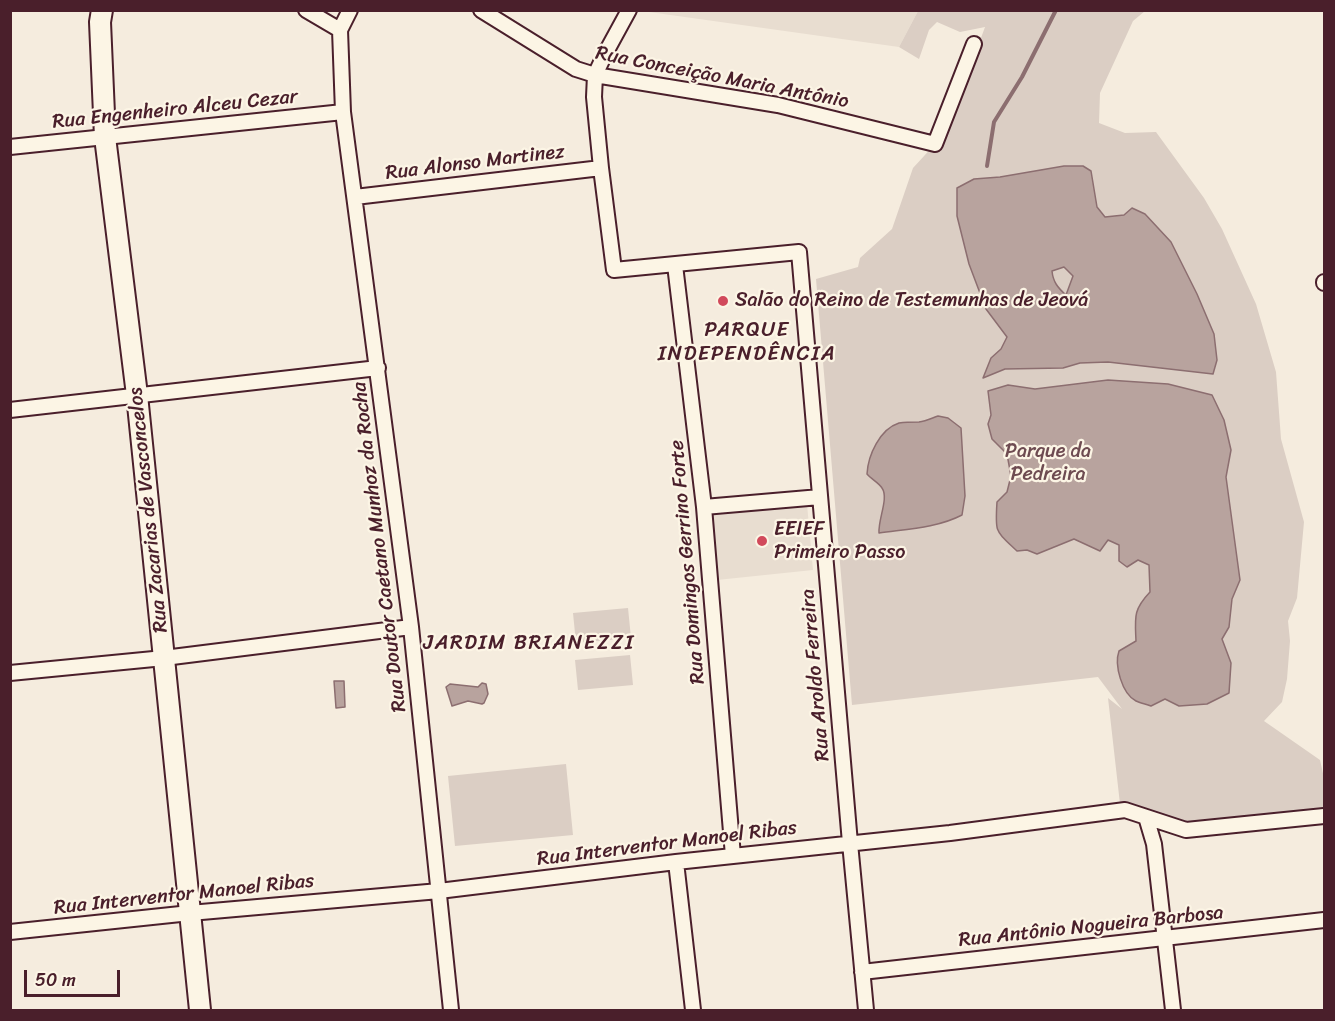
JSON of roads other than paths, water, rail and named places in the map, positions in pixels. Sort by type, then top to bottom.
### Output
[{"type":"street","name":"Rua Zacarias de Vasconcelos","points":[[102,10],[100,22],[105,137],[137,396],[200,1011]]},
{"type":"street","points":[[306,10],[340,30]]},
{"type":"street","name":"Rua Doutor Caetano Munhoz da Rocha","points":[[350,10],[340,30],[344,112],[411,627],[451,1011]]},
{"type":"street","name":"Rua Conceição Maria Antônio","points":[[481,10],[576,69],[595,75],[778,105],[935,144],[974,44]]},
{"type":"street","points":[[629,10],[595,75],[594,97],[614,270],[675,266]]},
{"type":"street","name":"Rua Engenheiro Alceu Cezar","points":[[10,147],[344,112]]},
{"type":"street","name":"Rua Alonso Martinez","points":[[355,197],[601,168]]},
{"type":"street","name":"Rua Aroldo Ferreira","points":[[675,266],[799,252],[866,1011]]},
{"type":"street","name":"Rua Domingos Gerrino Forte","points":[[675,266],[704,507],[733,856]]},
{"type":"street","points":[[10,410],[378,368]]},
{"type":"street","points":[[704,507],[820,497]]},
{"type":"street","points":[[10,673],[164,658],[411,627]]},
{"type":"street","name":"Rua Interventor Manoel Ribas","points":[[10,932],[439,891],[1125,810],[1186,830],[1324,816]]},
{"type":"street","points":[[1146,817],[1154,844],[1173,1011]]},
{"type":"street","points":[[676,862],[693,1011]]},
{"type":"street","name":"Rua Antônio Nogueira Barbosa","points":[[862,972],[1324,920]]},
{"type":"waterway","points":[[987,166],[994,122],[1022,77],[1056,10]]},
{"type":"place","name":"Salão do Reino de Testemunhas de Jeová","points":[[723,301]]},
{"type":"place","name":"EEIEF Primeiro Passo","points":[[762,541]]},
{"type":"district","name":"PARQUE INDEPENDÊNCIA","points":[[747,343]]},
{"type":"district","name":"JARDIM BRIANEZZI","points":[[529,644]]},
{"type":"park label","name":"Parque da Pedreira","points":[[1048,464]]}]
